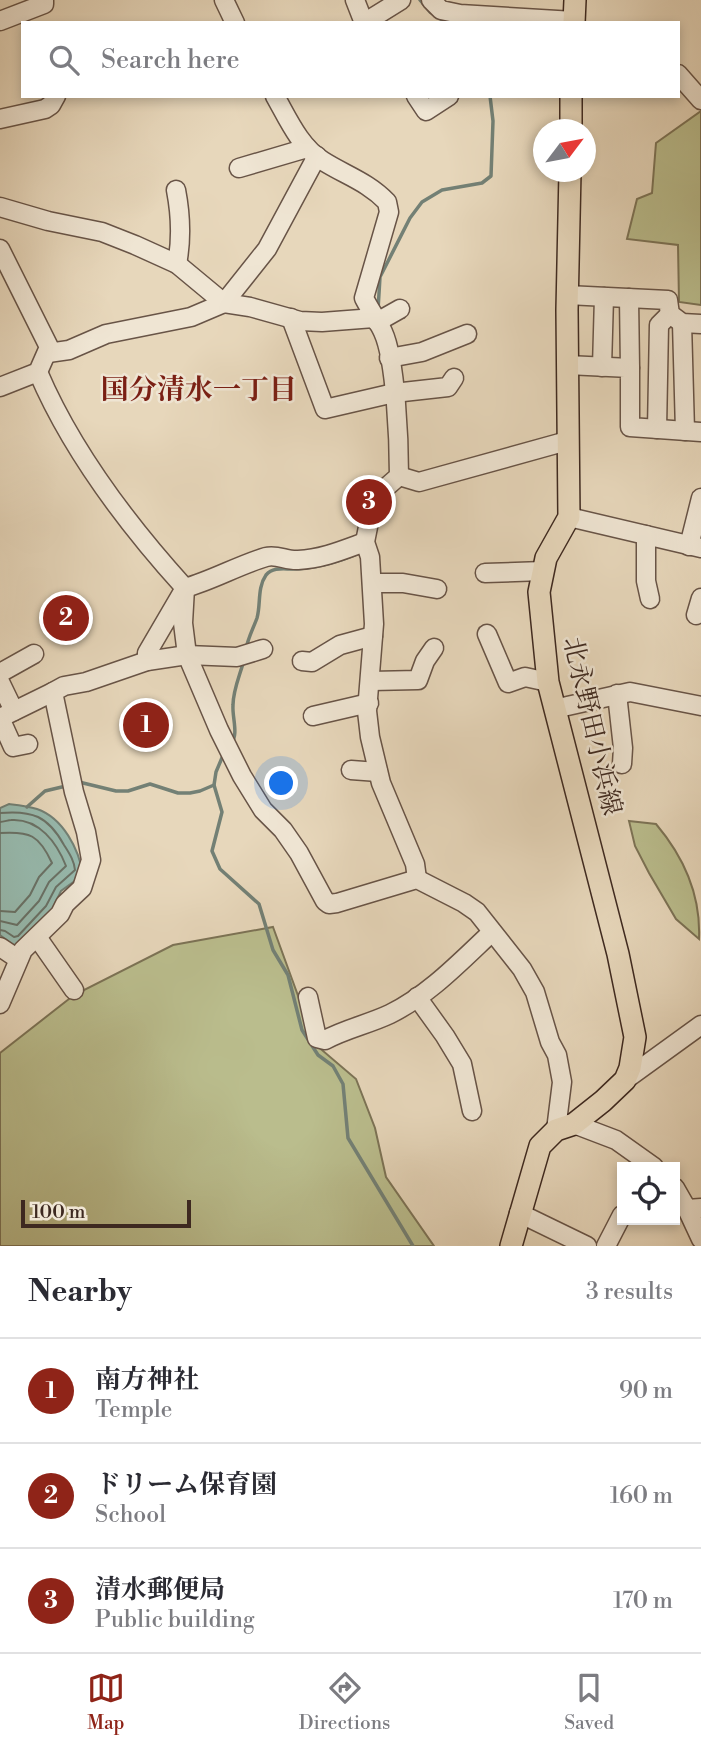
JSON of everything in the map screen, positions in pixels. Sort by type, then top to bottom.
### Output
[{"type":"main road","points":[[574,21],[575,0]]},
{"type":"main road","points":[[571,98],[571,119]]},
{"type":"main road","points":[[569,517],[567,295],[570,182]]},
{"type":"main road","name":"北永野田小浜線","points":[[569,517],[546,558],[539,592],[548,682],[571,763],[633,1024],[635,1037],[630,1068],[625,1080]]},
{"type":"main road","points":[[511,1246],[540,1146],[603,1101],[625,1080]]},
{"type":"street","points":[[0,21],[44,4],[44,0]]},
{"type":"street","points":[[224,0],[234,21]]},
{"type":"street","points":[[355,0],[363,21]]},
{"type":"street","points":[[367,21],[401,0]]},
{"type":"street","points":[[435,11],[556,21]]},
{"type":"street","points":[[680,76],[701,100]]},
{"type":"street","points":[[0,119],[45,109],[55,98]]},
{"type":"street","points":[[276,98],[312,152],[365,182],[387,202],[388,212],[380,250],[364,298],[385,316]]},
{"type":"street","points":[[417,98],[426,111],[446,98]]},
{"type":"street","points":[[239,168],[312,152]]},
{"type":"street","points":[[48,353],[69,350],[106,334],[191,317],[224,303],[267,249],[312,152]]},
{"type":"street","points":[[176,190],[181,239],[177,264]]},
{"type":"street","points":[[0,207],[48,222],[102,232],[177,264],[224,303],[322,322],[385,316]]},
{"type":"street","points":[[0,249],[46,339],[48,353],[38,372],[0,387]]},
{"type":"street","points":[[567,295],[604,297],[629,298],[668,300],[676,318],[693,431],[630,427],[629,298]]},
{"type":"street","points":[[602,367],[604,297]]},
{"type":"street","points":[[385,316],[384,334],[394,357],[402,392],[405,477]]},
{"type":"street","points":[[291,318],[325,409],[402,392],[447,387],[454,379]]},
{"type":"street","points":[[657,429],[659,325],[676,318],[701,324]]},
{"type":"street","points":[[394,357],[422,352],[467,334]]},
{"type":"street","points":[[567,365],[630,368]]},
{"type":"street","points":[[38,372],[63,423],[124,516],[142,541],[185,588],[183,623],[187,655],[229,749],[263,810],[283,830],[299,853],[319,893],[329,904],[417,879],[477,912],[522,969],[535,992],[550,1042],[557,1055],[565,1127],[616,1140],[647,1162]]},
{"type":"street","points":[[405,477],[419,482],[567,440]]},
{"type":"street","points":[[405,477],[382,491],[372,507],[368,549],[373,636],[369,704],[370,737],[378,772],[392,813],[415,864],[417,879]]},
{"type":"street","points":[[569,517],[695,547],[700,505]]},
{"type":"street","points":[[646,536],[646,581],[650,599]]},
{"type":"street","points":[[147,661],[147,653],[185,588],[264,558],[276,557],[294,561],[318,559],[368,549]]},
{"type":"street","points":[[485,573],[543,571]]},
{"type":"street","points":[[372,583],[403,583],[437,589]]},
{"type":"street","points":[[486,634],[508,682],[525,677],[548,682]]},
{"type":"street","points":[[302,660],[312,662],[340,645],[373,636]]},
{"type":"street","points":[[371,681],[418,680],[425,661],[434,648]]},
{"type":"street","points":[[0,673],[34,654]]},
{"type":"street","points":[[28,744],[13,747],[0,718],[65,686],[86,682],[147,661],[187,655],[249,654]]},
{"type":"street","points":[[0,682],[14,711]]},
{"type":"street","points":[[0,1004],[8,990],[18,959],[29,942],[60,914],[73,895],[82,888],[90,860],[86,832],[74,792],[53,692]]},
{"type":"street","points":[[554,709],[630,692],[701,705]]},
{"type":"street","points":[[617,694],[623,748],[622,764]]},
{"type":"street","points":[[313,716],[369,704]]},
{"type":"street","points":[[351,770],[378,772]]},
{"type":"street","points":[[308,997],[313,1030],[317,1038],[325,1040],[391,1014],[434,985],[492,932]]},
{"type":"street","points":[[37,937],[74,990]]},
{"type":"street","points":[[0,947],[18,959]]},
{"type":"street","points":[[417,997],[462,1064],[472,1111]]},
{"type":"street","points":[[625,1080],[701,1025]]},
{"type":"street","points":[[680,1194],[694,1209],[701,1239]]},
{"type":"street","points":[[519,1213],[587,1246]]},
{"type":"street","points":[[606,1246],[617,1225]]},
{"type":"green space","points":[[701,111],[701,305],[679,302],[678,245],[627,239],[637,199],[652,193],[656,143]]},
{"type":"green space","points":[[629,821],[656,824],[674,849],[693,892],[699,939],[676,919],[635,846]]},
{"type":"green space","points":[[273,927],[316,1045],[356,1079],[375,1128],[386,1177],[434,1246],[0,1246],[0,1053],[74,995],[173,945]]},
{"type":"water","points":[[9,804],[37,809],[55,819],[74,845],[83,875],[61,891],[52,910],[17,948],[0,935],[0,808]]},
{"type":"waterway","points":[[420,0],[430,12],[444,21]]},
{"type":"waterway","points":[[378,310],[380,277],[410,218],[422,202],[442,190],[482,183],[491,176],[493,121],[490,98]]},
{"type":"waterway","points":[[246,649],[257,618],[261,585],[269,572],[319,566],[362,552]]},
{"type":"waterway","points":[[231,744],[235,731],[234,694],[244,660]]},
{"type":"waterway","points":[[224,753],[214,785],[222,812],[212,851],[220,869],[259,904],[273,950],[288,975],[302,1030],[318,1055],[333,1066],[343,1084],[348,1138],[413,1246]]},
{"type":"waterway","points":[[79,782],[116,791],[128,791],[150,784],[178,793],[200,791],[214,785]]},
{"type":"waterway","points":[[27,807],[45,791],[66,786]]},
{"type":"place","name":"清水郵便局","points":[[369,502]]},
{"type":"place","name":"ドリーム保育園","points":[[66,618]]},
{"type":"place","name":"南方神社","points":[[146,725]]},
{"type":"district","name":"国分清水一丁目","points":[[199,390]]}]
